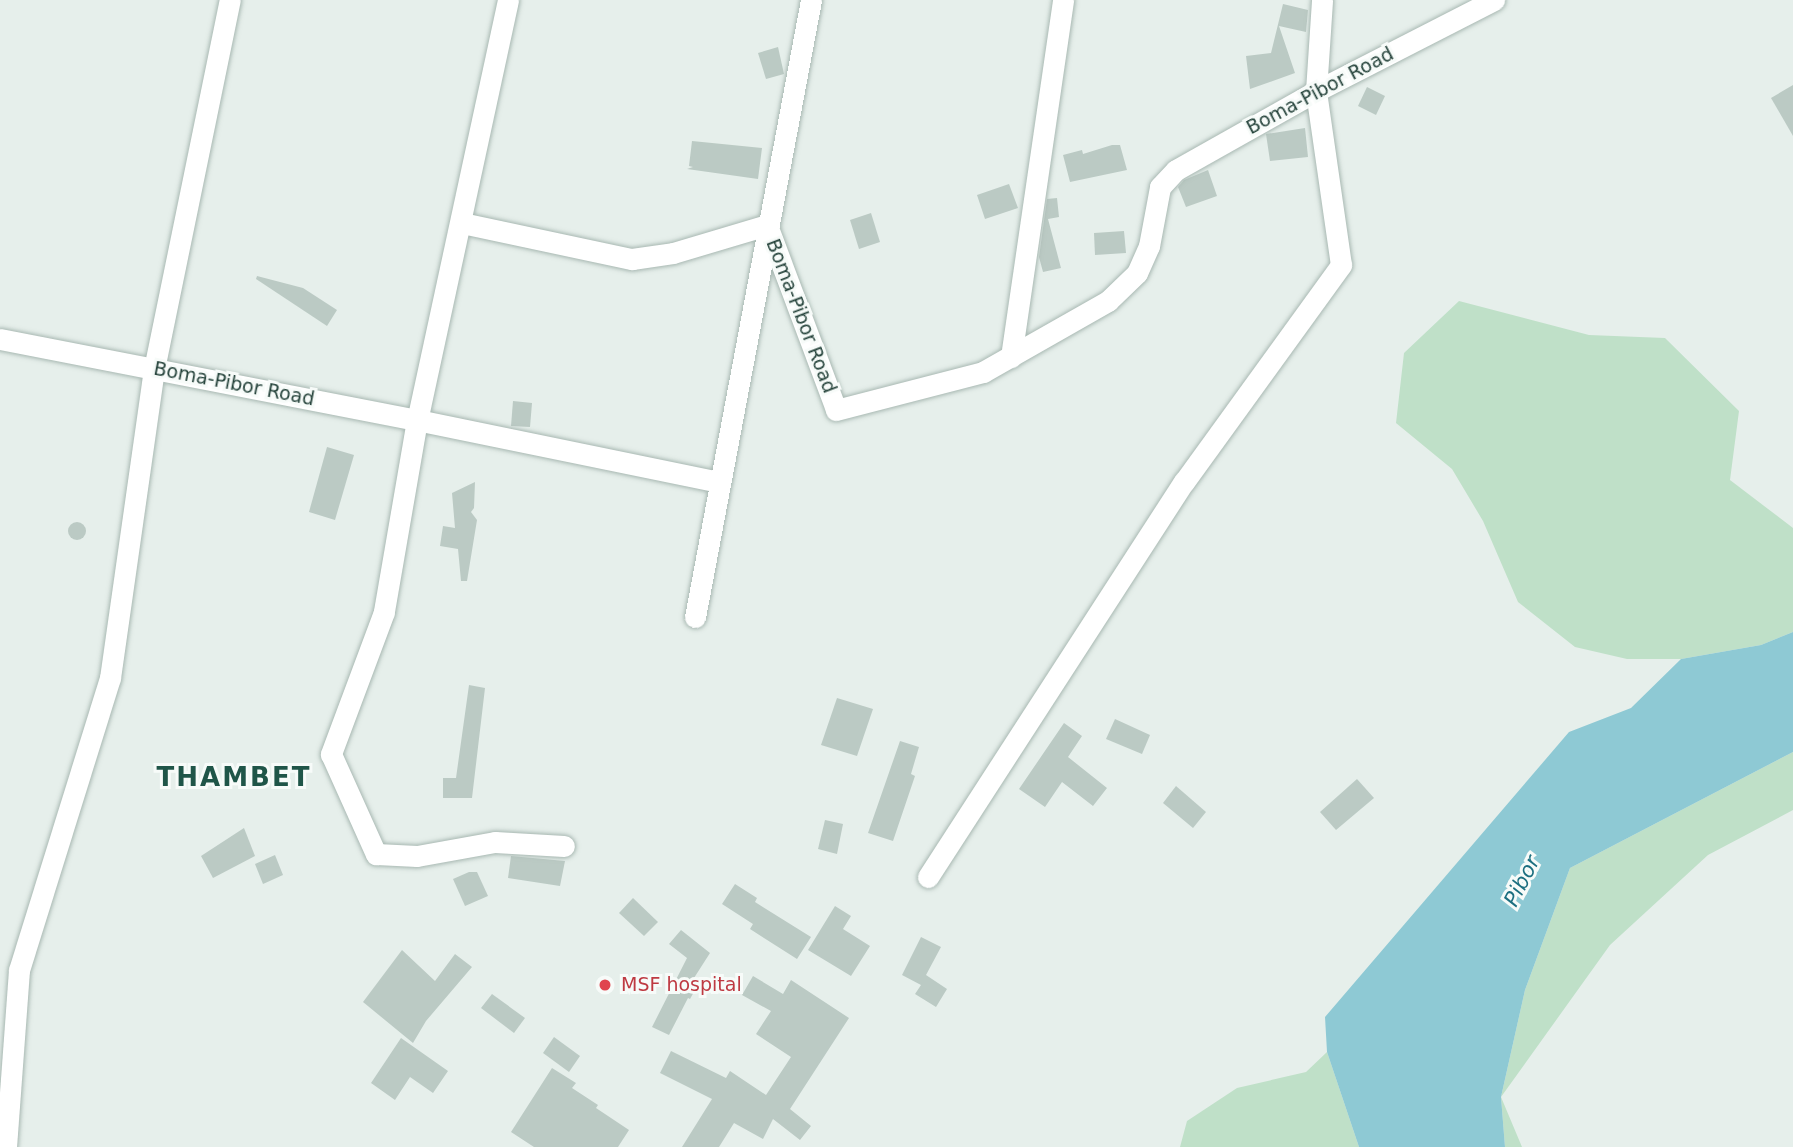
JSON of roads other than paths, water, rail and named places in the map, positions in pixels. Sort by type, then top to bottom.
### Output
[{"type":"street","points":[[6,1147],[10,968],[110,678],[154,369],[230,0]]},
{"type":"street","points":[[508,0],[462,223],[417,419],[384,612],[331,754],[376,854],[417,856],[495,842],[564,846]]},
{"type":"street","points":[[695,617],[811,0]]},
{"type":"street","points":[[1011,357],[1063,0]]},
{"type":"street","points":[[928,877],[1184,482],[1341,265],[1316,91],[1322,0]]},
{"type":"street","name":"Boma-Pibor Road","points":[[462,223],[632,259],[673,253],[767,225],[836,410],[983,372],[1108,301],[1137,273],[1149,246],[1160,187],[1176,170],[1316,91],[1494,0]]},
{"type":"street","name":"Boma-Pibor Road","points":[[0,339],[417,419],[719,482]]},
{"type":"water","name":"Pibor","points":[[1793,632],[1793,752],[1570,868],[1525,990],[1501,1097],[1505,1147],[1359,1147],[1327,1052],[1325,1017],[1569,732],[1631,708],[1681,659],[1761,645]]},
{"type":"place","name":"MSF hospital","points":[[605,985]]},
{"type":"district","name":"THAMBET","points":[[234,778]]}]
